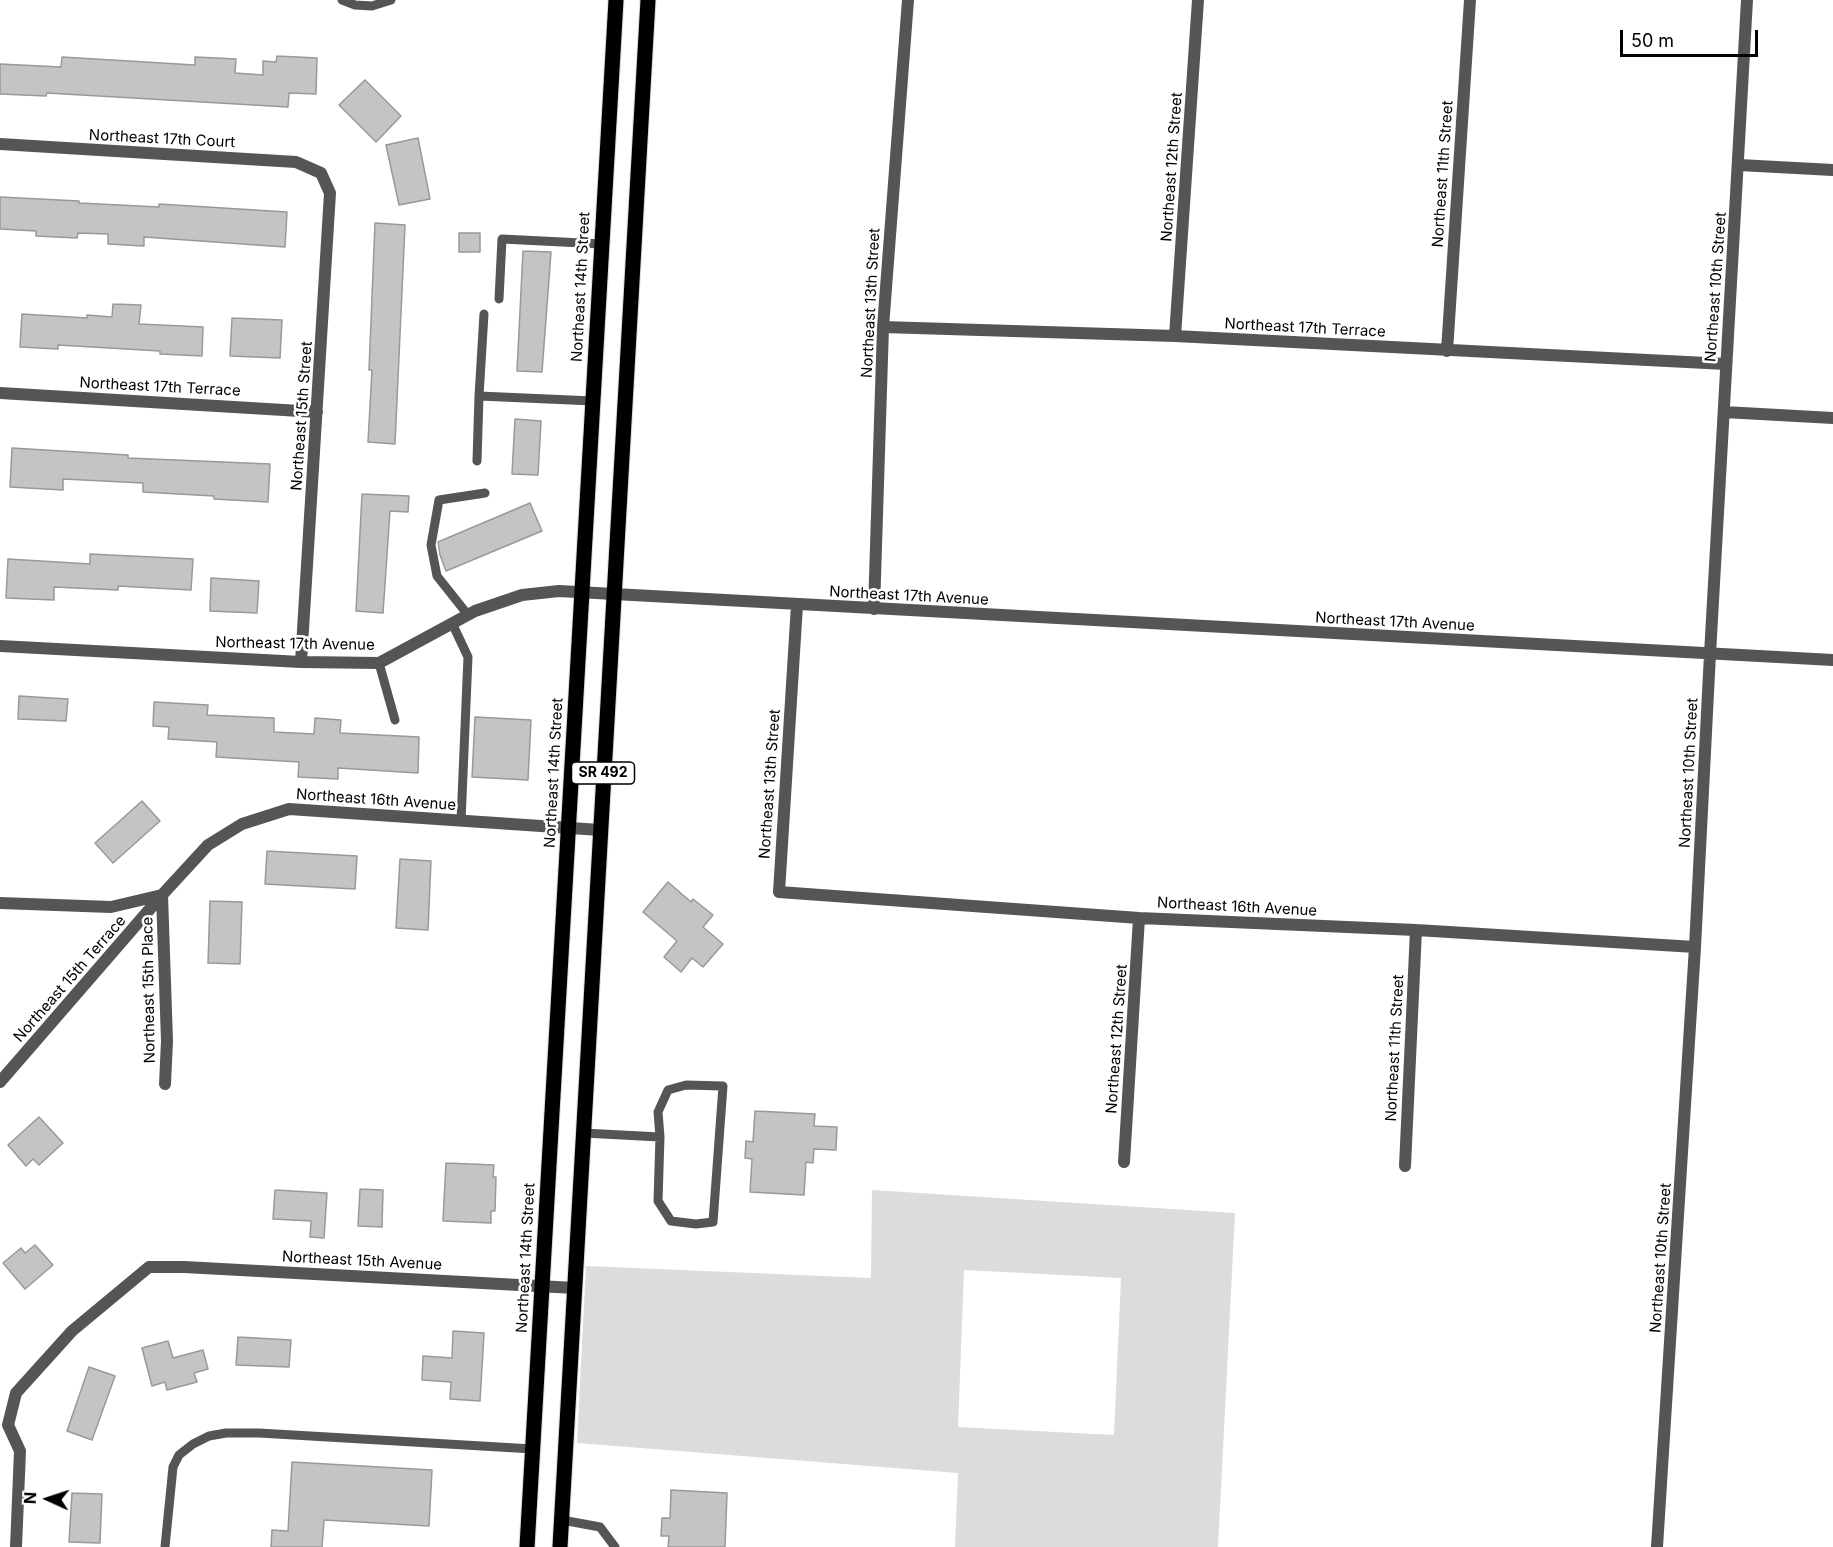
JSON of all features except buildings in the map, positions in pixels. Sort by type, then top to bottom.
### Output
[{"type":"main road","name":"Northeast 14th Street","points":[[527,1547],[616,0]]},
{"type":"main road","name":"SR 492","points":[[560,1547],[648,0]]},
{"type":"street","name":"Northeast 13th Street","points":[[874,609],[883,327],[908,0]]},
{"type":"street","name":"Northeast 12th Street","points":[[1175,336],[1198,0]]},
{"type":"street","name":"Northeast 11th Street","points":[[1447,351],[1470,0]]},
{"type":"street","name":"Northeast 10th Street","points":[[1657,1547],[1695,947],[1747,0]]},
{"type":"street","name":"Northeast 17th Court","points":[[0,144],[296,162],[321,173]]},
{"type":"street","points":[[1739,165],[1833,170]]},
{"type":"street","name":"Northeast 15th Street","points":[[301,662],[330,193],[321,173]]},
{"type":"street","name":"Northeast 17th Terrace","points":[[883,327],[1175,336],[1726,364]]},
{"type":"street","name":"Northeast 17th Terrace","points":[[0,393],[317,412]]},
{"type":"street","points":[[1724,412],[1833,418]]},
{"type":"street","name":"Northeast 17th Avenue","points":[[0,646],[301,662],[379,663],[468,615],[522,595],[560,591],[797,606],[1833,660]]},
{"type":"street","name":"Northeast 13th Street","points":[[778,892],[797,606]]},
{"type":"street","name":"Northeast 16th Avenue","points":[[162,895],[208,845],[242,824],[289,809],[600,830]]},
{"type":"street","name":"Northeast 16th Avenue","points":[[778,892],[1140,918],[1416,930],[1695,947]]},
{"type":"street","points":[[0,903],[111,907],[162,895]]},
{"type":"street","name":"Northeast 15th Terrace","points":[[0,1082],[162,895]]},
{"type":"street","name":"Northeast 15th Place","points":[[162,895],[167,1041],[165,1084]]},
{"type":"street","name":"Northeast 12th Street","points":[[1124,1162],[1140,918]]},
{"type":"street","name":"Northeast 11th Street","points":[[1405,1166],[1416,930]]},
{"type":"street","name":"Northeast 15th Avenue","points":[[4,1425],[16,1393],[72,1330],[148,1268],[184,1267],[575,1288]]},
{"type":"street","points":[[4,1425],[20,1451],[16,1547]]},
{"type":"lane","points":[[342,0],[355,5],[372,6],[391,0]]},
{"type":"lane","points":[[499,299],[502,239],[602,244]]},
{"type":"lane","points":[[477,461],[484,314]]},
{"type":"lane","points":[[480,396],[593,401]]},
{"type":"lane","points":[[468,615],[437,576],[431,545],[439,500],[484,493]]},
{"type":"lane","points":[[452,623],[468,657],[461,821]]},
{"type":"lane","points":[[379,663],[395,720]]},
{"type":"lane","points":[[686,1085],[723,1086],[713,1222],[696,1224],[671,1221],[658,1201],[660,1137],[658,1112],[668,1090],[686,1085]]},
{"type":"lane","points":[[583,1133],[660,1137]]},
{"type":"lane","points":[[165,1547],[173,1467],[179,1455],[193,1444],[209,1436],[226,1433],[259,1433],[533,1449]]},
{"type":"lane","points":[[561,1520],[600,1527],[615,1547]]},
{"type":"shaded area","points":[[872,1190],[1235,1213],[1218,1547],[955,1547],[958,1473],[577,1443],[586,1266],[871,1278]],"holes":[[[964,1270],[1121,1278],[1114,1435],[958,1427]]]}]
